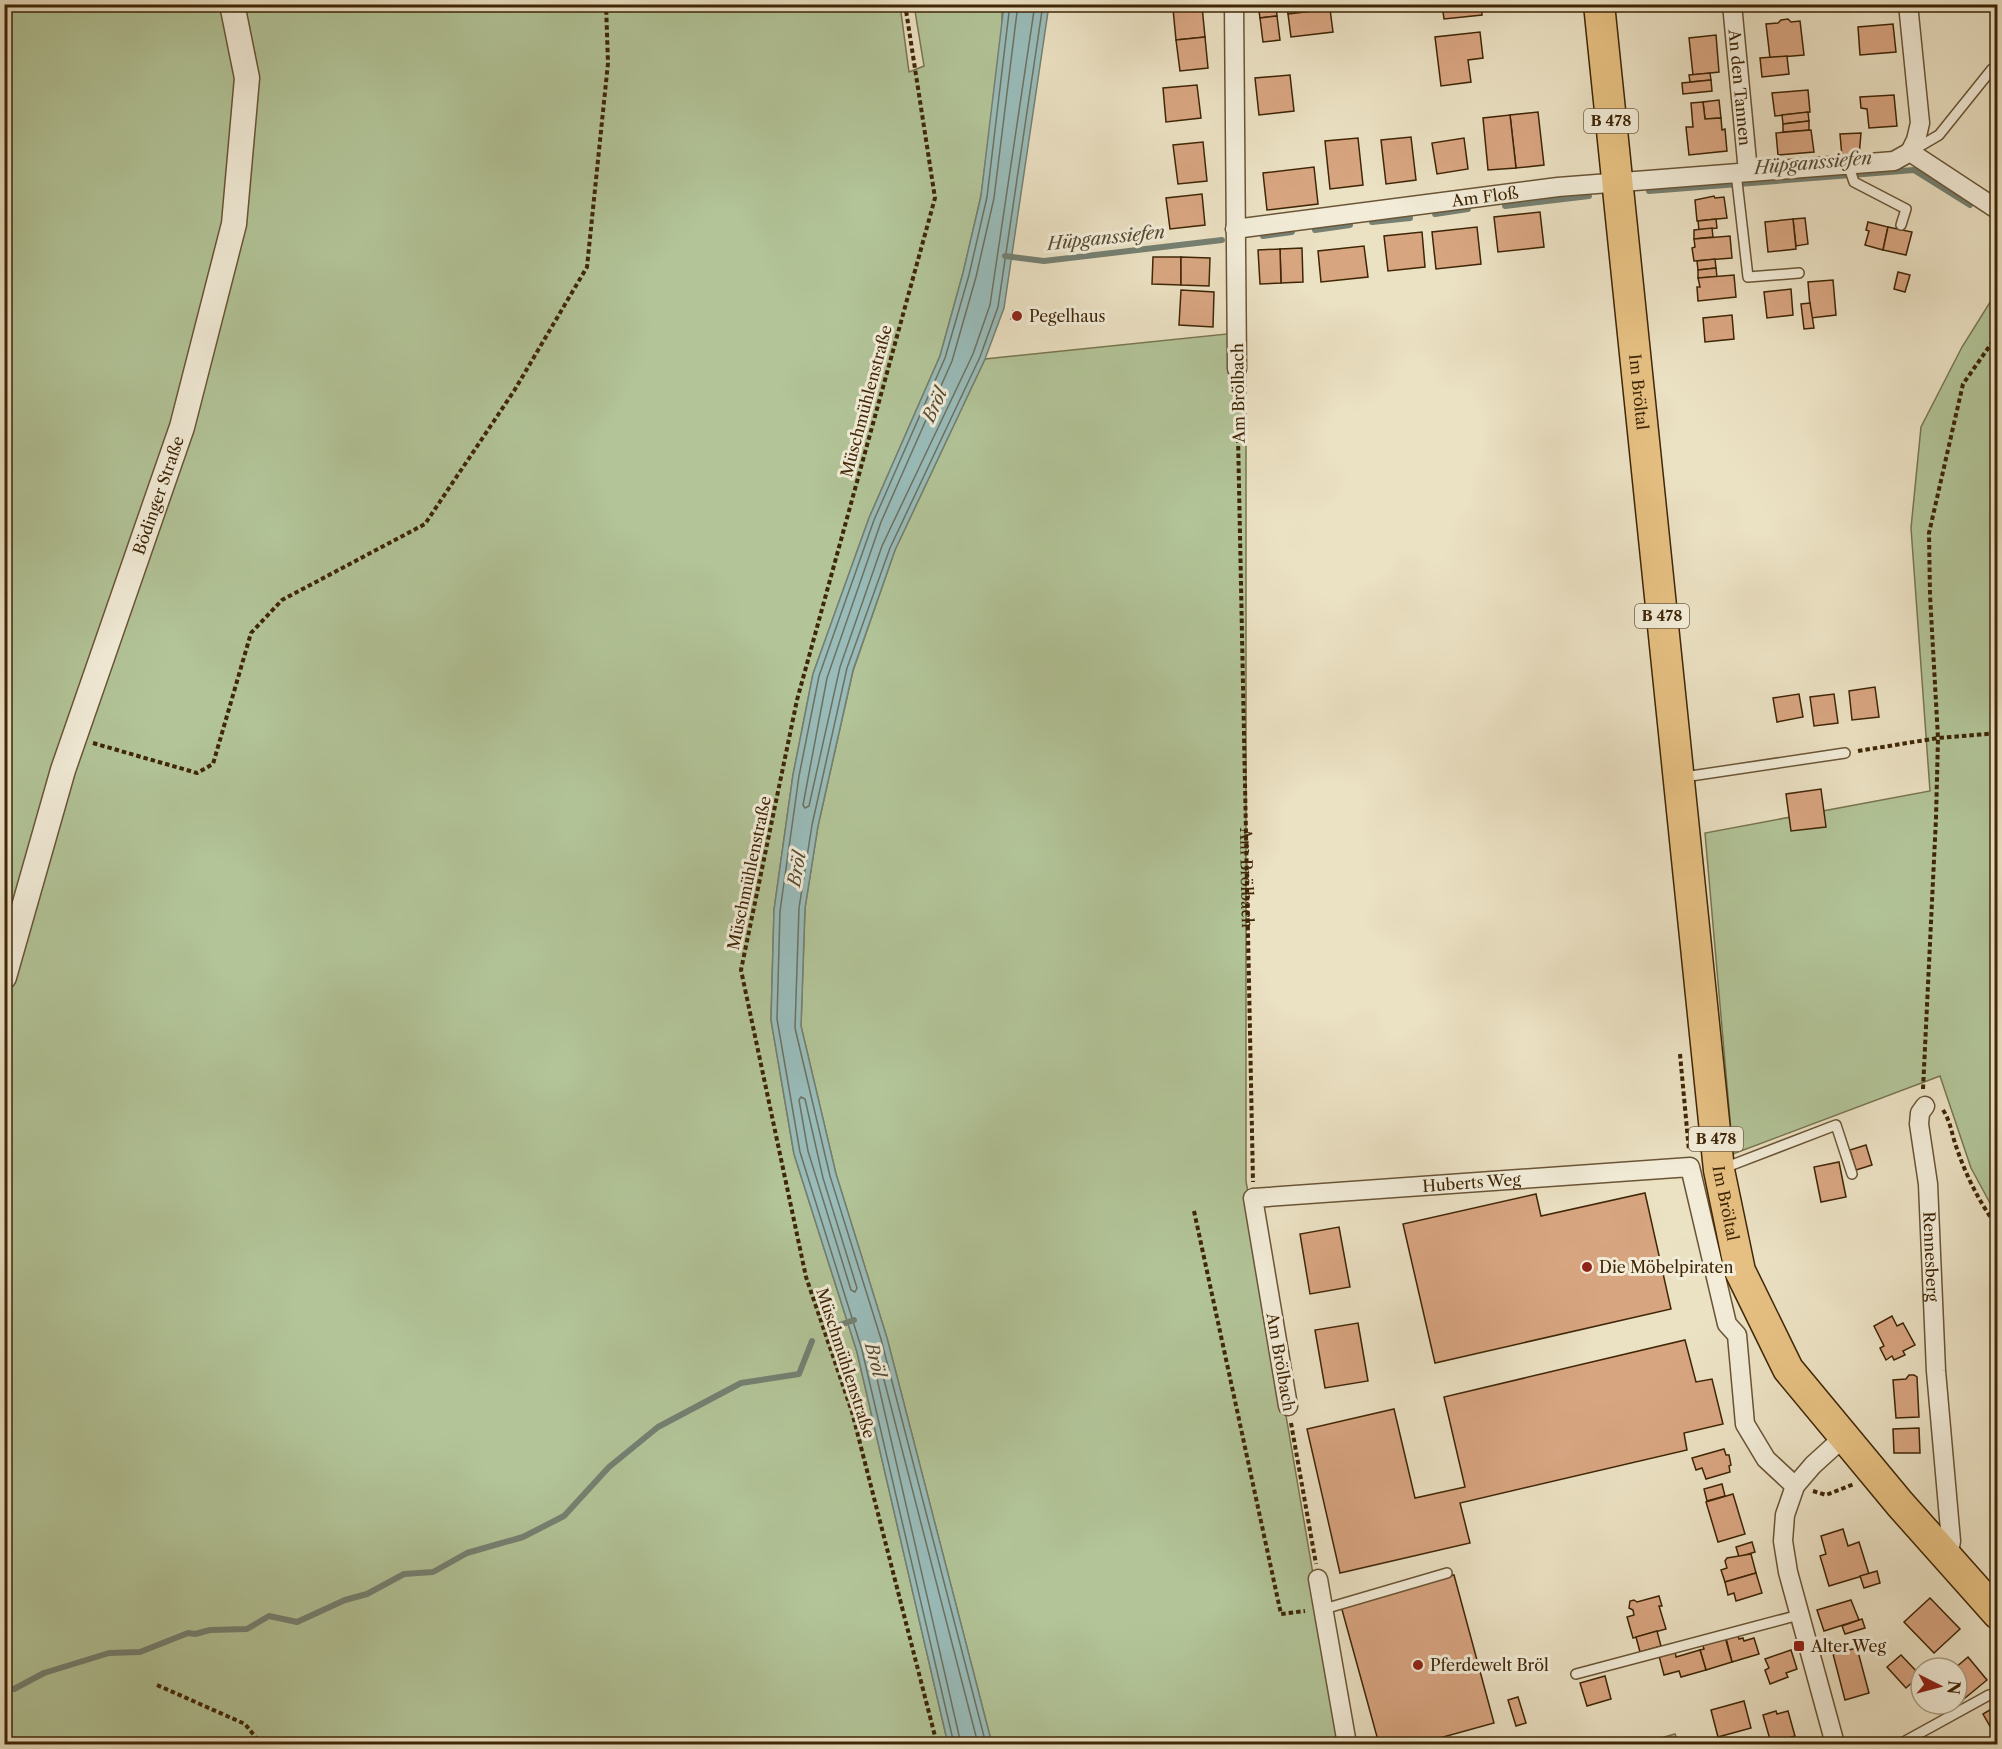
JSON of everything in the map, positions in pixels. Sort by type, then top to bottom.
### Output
[{"type":"main road","name":"Im Bröltal","points":[[1599,4],[1678,778],[1705,1168],[1740,1271],[1788,1369],[1998,1614]]},
{"type":"street","name":"Bödinger Straße","points":[[4,977],[63,770],[182,427],[234,224],[248,78],[232,4]]},
{"type":"street","name":"Am Brölbach","points":[[1234,4],[1237,369]]},
{"type":"street","name":"An den Tannen","points":[[1732,4],[1740,179]]},
{"type":"street","points":[[1908,4],[1920,123],[1910,152],[1998,210]]},
{"type":"street","name":"Am Floß","points":[[1235,229],[1558,187],[1740,179],[1848,164],[1894,161],[1910,152]]},
{"type":"street","name":"Rennesberg","points":[[1925,1106],[1920,1113],[1919,1124],[1928,1184],[1935,1371],[1951,1540],[1948,1558]]},
{"type":"street","points":[[1705,1168],[1727,1324],[1737,1335],[1745,1424],[1766,1459],[1795,1486]]},
{"type":"street","name":"Huberts Weg","points":[[1253,1198],[1705,1168]]},
{"type":"street","name":"Am Brölbach","points":[[1253,1198],[1288,1406]]},
{"type":"street","points":[[1835,1744],[1788,1572],[1783,1541],[1785,1515],[1795,1486],[1813,1465],[1845,1436]]},
{"type":"street","points":[[1318,1579],[1347,1744]]},
{"type":"lane","name":"Am Floß","points":[[1910,152],[1939,135],[1992,69]]},
{"type":"lane","points":[[1848,164],[1854,182],[1906,209],[1901,225]]},
{"type":"lane","points":[[1740,179],[1748,277],[1799,273]]},
{"type":"lane","points":[[1678,778],[1845,753]]},
{"type":"lane","points":[[1705,1168],[1836,1125],[1852,1174]]},
{"type":"lane","points":[[1324,1609],[1447,1573]]},
{"type":"lane","points":[[1576,1674],[1799,1614]]},
{"type":"lane","points":[[1900,1744],[1989,1695]]},
{"type":"path","points":[[74,738],[197,773],[213,764],[251,633],[282,600],[425,524],[514,391],[587,267],[608,63],[606,4]]},
{"type":"path","name":"Müschmühlenstraße","points":[[905,4],[935,198],[796,700],[741,970],[806,1276],[852,1412],[937,1744]]},
{"type":"path","points":[[1923,1087],[1938,738],[1929,533],[1963,384],[1998,334]]},
{"type":"path","name":"Am Brölbach","points":[[1237,369],[1253,1198]]},
{"type":"path","points":[[1845,753],[1938,738],[1998,733]]},
{"type":"path","points":[[1925,1106],[1932,1104],[1939,1106],[1944,1112],[1977,1197],[1998,1228]]},
{"type":"path","points":[[1194,1211],[1281,1614],[1324,1609]]},
{"type":"path","name":"Am Brölbach","points":[[1288,1406],[1318,1579]]},
{"type":"path","points":[[157,1685],[245,1724],[261,1744]]},
{"type":"green space","points":[[5,5],[900,5],[909,72],[924,66],[914,5],[1002,5],[1002,33],[981,196],[963,273],[940,356],[869,518],[813,674],[793,775],[774,910],[771,1020],[794,1154],[857,1352],[948,1744],[5,1744]]},
{"type":"green space","points":[[1997,291],[1997,1216],[1971,1168],[1940,1076],[1733,1154],[1705,833],[1930,791],[1911,528],[1921,427],[1962,347]]},
{"type":"green space","points":[[1246,332],[1246,1181],[1342,1744],[992,1744],[887,1338],[836,1174],[801,1026],[805,908],[818,826],[853,671],[895,550],[985,359]]},
{"type":"green space","points":[[1675,1734],[1679,1744],[1640,1744]]},
{"type":"water","name":"Bröl","points":[[1004,5],[1049,5],[1004,308],[985,359],[895,550],[853,670],[818,826],[805,908],[801,1026],[836,1174],[887,1338],[992,1744],[948,1744],[857,1352],[794,1154],[771,1020],[774,910],[793,775],[813,674],[869,518],[940,356],[963,273],[981,196]]},
{"type":"building","points":[[1258,4],[1276,4],[1277,16],[1260,18]]},
{"type":"building","points":[[1287,4],[1330,4],[1330,9],[1288,14]]},
{"type":"building","points":[[1442,4],[1481,4],[1482,15],[1444,19]]},
{"type":"building","points":[[1677,4],[1695,4],[1695,10],[1678,11]]},
{"type":"building","points":[[1202,6],[1205,37],[1176,40],[1173,9]]},
{"type":"building","points":[[1330,9],[1333,32],[1291,37],[1288,14]]},
{"type":"building","points":[[1277,16],[1280,40],[1263,42],[1260,18]]},
{"type":"building","points":[[1788,19],[1791,22],[1800,21],[1804,55],[1770,58],[1766,24]]},
{"type":"building","points":[[1991,20],[1998,20],[1998,35],[1995,34],[1995,22]]},
{"type":"building","points":[[1893,24],[1896,52],[1860,55],[1858,27]]},
{"type":"building","points":[[1480,32],[1483,58],[1468,60],[1471,82],[1441,86],[1435,37]]},
{"type":"building","points":[[1716,35],[1719,72],[1693,75],[1689,38]]},
{"type":"building","points":[[1205,37],[1208,68],[1180,71],[1176,40]]},
{"type":"building","points":[[1787,56],[1789,74],[1762,77],[1760,58]]},
{"type":"building","points":[[1710,73],[1711,80],[1690,82],[1689,75]]},
{"type":"building","points":[[1290,75],[1294,111],[1259,115],[1255,78]]},
{"type":"building","points":[[1711,80],[1712,91],[1683,94],[1682,83]]},
{"type":"building","points":[[1197,85],[1201,118],[1166,122],[1163,88]]},
{"type":"building","points":[[1808,90],[1810,112],[1775,116],[1772,93]]},
{"type":"building","points":[[1894,95],[1897,126],[1869,128],[1867,109],[1861,108],[1860,97]]},
{"type":"building","points":[[1719,100],[1721,118],[1705,119],[1703,102]]},
{"type":"building","points":[[1703,102],[1705,119],[1721,118],[1722,130],[1725,129],[1727,151],[1689,155],[1686,127],[1693,127],[1691,103]]},
{"type":"building","points":[[1538,112],[1544,165],[1516,168],[1510,115]]},
{"type":"building","points":[[1808,112],[1809,121],[1783,124],[1782,115]]},
{"type":"building","points":[[1510,115],[1516,168],[1488,170],[1483,118]]},
{"type":"building","points":[[1809,121],[1809,130],[1783,132],[1783,124]]},
{"type":"building","points":[[1811,130],[1814,152],[1778,155],[1776,133]]},
{"type":"building","points":[[1861,133],[1859,156],[1842,157],[1840,134]]},
{"type":"building","points":[[1411,137],[1416,180],[1386,184],[1381,140]]},
{"type":"building","points":[[1358,138],[1363,185],[1330,189],[1325,141]]},
{"type":"building","points":[[1464,138],[1468,169],[1437,174],[1432,143]]},
{"type":"building","points":[[1203,142],[1207,181],[1178,184],[1173,145]]},
{"type":"building","points":[[1314,167],[1318,204],[1267,210],[1263,173]]},
{"type":"building","points":[[1202,194],[1205,225],[1170,229],[1166,198]]},
{"type":"building","points":[[1714,196],[1715,198],[1724,197],[1727,218],[1697,221],[1695,200]]},
{"type":"building","points":[[1540,212],[1544,247],[1498,252],[1494,217]]},
{"type":"building","points":[[1805,218],[1808,244],[1796,246],[1793,219]]},
{"type":"building","points":[[1716,219],[1717,228],[1699,230],[1698,221]]},
{"type":"building","points":[[1793,219],[1796,249],[1768,252],[1765,222]]},
{"type":"building","points":[[1868,222],[1888,227],[1883,250],[1865,245],[1869,231],[1866,230]]},
{"type":"building","points":[[1477,227],[1481,264],[1436,269],[1432,232]]},
{"type":"building","points":[[1888,227],[1912,232],[1906,255],[1883,250]]},
{"type":"building","points":[[1712,228],[1713,237],[1694,239],[1694,230]]},
{"type":"building","points":[[1422,232],[1425,267],[1388,271],[1384,236]]},
{"type":"building","points":[[1730,236],[1732,258],[1694,261],[1692,248],[1695,247],[1694,239]]},
{"type":"building","points":[[1364,246],[1368,277],[1321,282],[1318,251]]},
{"type":"building","points":[[1302,248],[1303,282],[1281,283],[1280,249]]},
{"type":"building","points":[[1280,249],[1281,283],[1260,284],[1258,250]]},
{"type":"building","points":[[1153,257],[1181,257],[1181,285],[1152,284]]},
{"type":"building","points":[[1181,257],[1210,258],[1209,286],[1181,285]]},
{"type":"building","points":[[1715,259],[1716,268],[1698,270],[1697,261]]},
{"type":"building","points":[[1716,268],[1717,277],[1698,278],[1698,270]]},
{"type":"building","points":[[1898,272],[1910,275],[1905,292],[1894,289]]},
{"type":"building","points":[[1734,275],[1736,297],[1698,301],[1697,287],[1700,287],[1698,278]]},
{"type":"building","points":[[1833,280],[1836,315],[1811,318],[1808,282]]},
{"type":"building","points":[[1791,289],[1793,315],[1767,318],[1764,292]]},
{"type":"building","points":[[1181,290],[1214,292],[1213,327],[1179,325]]},
{"type":"building","points":[[1810,303],[1814,328],[1804,329],[1801,304]]},
{"type":"building","name":"Pegelhaus","points":[[1013,311],[1022,313],[1020,321],[1011,319]]},
{"type":"building","points":[[1732,315],[1734,339],[1705,342],[1703,318]]},
{"type":"building","points":[[1875,687],[1879,717],[1852,720],[1849,691]]},
{"type":"building","points":[[1799,694],[1803,717],[1777,722],[1773,698]]},
{"type":"building","points":[[1834,694],[1838,723],[1814,726],[1810,697]]},
{"type":"building","points":[[1821,789],[1826,827],[1791,831],[1786,794]]},
{"type":"building","points":[[1866,1145],[1872,1165],[1856,1170],[1850,1150]]},
{"type":"building","points":[[1839,1162],[1846,1197],[1821,1202],[1814,1167]]},
{"type":"building","points":[[1645,1193],[1671,1309],[1435,1363],[1403,1224],[1536,1194],[1541,1216]]},
{"type":"building","points":[[1339,1227],[1350,1287],[1310,1294],[1300,1234]]},
{"type":"building","points":[[1892,1316],[1897,1326],[1903,1323],[1915,1345],[1903,1351],[1905,1355],[1894,1360],[1892,1356],[1886,1360],[1880,1348],[1884,1346],[1874,1326]]},
{"type":"building","points":[[1358,1323],[1368,1381],[1325,1388],[1315,1330]]},
{"type":"building","points":[[1685,1340],[1696,1382],[1712,1379],[1723,1424],[1684,1433],[1687,1450],[1460,1503],[1470,1543],[1340,1573],[1307,1429],[1394,1409],[1415,1498],[1465,1487],[1444,1397]]},
{"type":"building","points":[[1909,1375],[1917,1377],[1919,1417],[1896,1418],[1893,1380],[1906,1379]]},
{"type":"building","points":[[1919,1428],[1920,1453],[1894,1453],[1893,1429]]},
{"type":"building","points":[[1724,1449],[1726,1455],[1729,1455],[1730,1472],[1706,1479],[1702,1468],[1696,1470],[1692,1458]]},
{"type":"building","points":[[1722,1484],[1725,1496],[1707,1501],[1704,1489]]},
{"type":"building","points":[[1733,1494],[1745,1534],[1718,1542],[1706,1502]]},
{"type":"building","points":[[1843,1529],[1848,1546],[1859,1542],[1869,1574],[1829,1586],[1820,1556],[1826,1554],[1821,1536]]},
{"type":"building","points":[[1752,1542],[1755,1552],[1739,1557],[1736,1547]]},
{"type":"building","points":[[1751,1554],[1756,1573],[1725,1582],[1721,1570],[1727,1568],[1725,1561],[1727,1558]]},
{"type":"building","points":[[1877,1571],[1880,1583],[1864,1588],[1860,1576]]},
{"type":"building","points":[[1756,1573],[1762,1593],[1736,1601],[1734,1593],[1728,1595],[1725,1582]]},
{"type":"building","name":"Pferdewelt Bröl","points":[[1454,1575],[1494,1723],[1418,1744],[1379,1744],[1341,1606]]},
{"type":"building","points":[[1659,1596],[1662,1606],[1659,1606],[1666,1629],[1633,1638],[1627,1617],[1634,1615],[1633,1610],[1629,1608],[1630,1601],[1637,1602]]},
{"type":"building","points":[[1930,1598],[1960,1629],[1934,1653],[1904,1622]]},
{"type":"building","points":[[1851,1600],[1859,1620],[1824,1631],[1817,1610]]},
{"type":"building","points":[[1862,1619],[1865,1628],[1845,1634],[1842,1626]]},
{"type":"building","points":[[1657,1631],[1661,1646],[1640,1652],[1636,1637]]},
{"type":"building","points":[[1738,1635],[1739,1639],[1743,1638],[1744,1641],[1754,1638],[1759,1654],[1732,1662],[1726,1638]]},
{"type":"building","points":[[1725,1637],[1732,1662],[1706,1670],[1700,1650],[1704,1649],[1702,1643]]},
{"type":"building","points":[[1857,1648],[1869,1693],[1845,1700],[1833,1654]]},
{"type":"building","points":[[1700,1650],[1706,1670],[1681,1677],[1679,1671],[1664,1675],[1659,1656],[1675,1651],[1676,1657]]},
{"type":"building","points":[[1791,1650],[1797,1669],[1786,1673],[1788,1677],[1770,1684],[1765,1670],[1769,1668],[1765,1659]]},
{"type":"building","points":[[1901,1655],[1909,1663],[1909,1685],[1906,1688],[1887,1667]]},
{"type":"building","points":[[1969,1658],[1987,1680],[1969,1695]]},
{"type":"building","points":[[1605,1676],[1611,1699],[1587,1706],[1580,1683]]},
{"type":"building","points":[[1518,1697],[1526,1723],[1516,1726],[1508,1700]]},
{"type":"building","points":[[1744,1701],[1751,1728],[1718,1737],[1711,1710]]},
{"type":"building","points":[[1998,1705],[1998,1734],[1995,1735],[1983,1714]]},
{"type":"building","points":[[1776,1711],[1777,1714],[1788,1711],[1795,1736],[1771,1743],[1763,1715]]},
{"type":"waterway","name":"Hüpganssiefen","points":[[1649,191],[1914,170],[1970,205]]},
{"type":"waterway","name":"Hüpganssiefen","points":[[1991,194],[1998,189]]},
{"type":"waterway","name":"Hüpganssiefen","points":[[1505,206],[1589,196]]},
{"type":"waterway","name":"Hüpganssiefen","points":[[1435,214],[1468,209]]},
{"type":"waterway","name":"Hüpganssiefen","points":[[1372,222],[1410,218]]},
{"type":"waterway","name":"Hüpganssiefen","points":[[1315,230],[1350,225]]},
{"type":"waterway","name":"Hüpganssiefen","points":[[1263,236],[1292,232]]},
{"type":"waterway","name":"Hüpganssiefen","points":[[1005,256],[1044,261],[1222,240]]},
{"type":"waterway","points":[[831,1328],[854,1320]]},
{"type":"waterway","points":[[4,1689],[14,1689],[44,1673],[109,1653],[140,1652],[188,1633],[247,1629],[269,1616],[297,1622],[345,1600],[367,1594],[404,1574],[433,1572],[467,1553],[523,1537],[564,1516],[609,1467],[658,1427],[741,1383],[799,1374],[812,1341]]},
{"type":"place","name":"Pegelhaus","points":[[1017,316]]},
{"type":"place","name":"Die Möbelpiraten","points":[[1587,1267]]},
{"type":"place","name":"Alter Weg","points":[[1799,1646]]},
{"type":"place","name":"Pferdewelt Bröl","points":[[1418,1665]]}]
